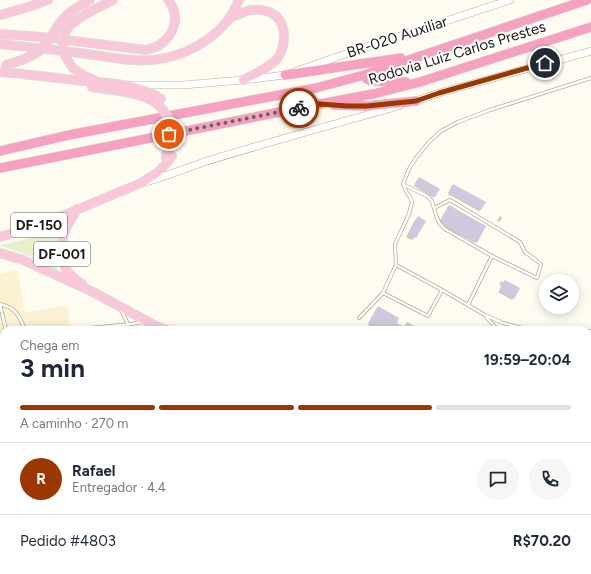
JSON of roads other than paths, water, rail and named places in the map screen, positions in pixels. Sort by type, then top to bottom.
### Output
[{"type":"highway","name":"Rodovia Luiz Carlos Prestes","points":[[0,151],[68,135],[316,88],[364,75],[587,0]]},
{"type":"highway","name":"Rodovia Luiz Carlos Prestes","points":[[0,168],[373,94],[420,82],[591,27]]},
{"type":"highway","points":[[285,75],[428,54]]},
{"type":"highway","points":[[364,75],[371,81],[420,82]]},
{"type":"highway","points":[[320,104],[367,106],[416,101]]},
{"type":"main road","points":[[0,15],[48,0]]},
{"type":"main road","name":"DF-150","points":[[2,68],[34,55],[44,47],[63,18],[90,0]]},
{"type":"main road","name":"DF-150","points":[[102,83],[83,75],[73,68],[68,61],[62,44],[64,34],[75,20],[112,0]]},
{"type":"main road","points":[[0,34],[42,37],[146,50],[157,47],[171,34],[175,19],[172,6],[168,0]]},
{"type":"main road","points":[[0,44],[134,60],[158,60],[182,54],[194,49],[214,35],[229,18],[239,0]]},
{"type":"main road","name":"BR-020 Auxiliar","points":[[120,85],[183,85],[285,75],[510,0]]},
{"type":"main road","points":[[229,18],[252,10],[271,13],[277,17],[284,32],[282,51],[276,60],[244,80]]},
{"type":"main road","points":[[141,183],[310,131],[591,50]]},
{"type":"main road","name":"DF-150","points":[[0,237],[45,223],[141,183],[157,173],[164,166],[175,147],[176,139],[174,122],[168,108],[158,101],[154,94],[145,90],[2,68]]},
{"type":"main road","points":[[69,79],[79,84],[158,101]]},
{"type":"main road","points":[[110,195],[153,170],[169,156]]},
{"type":"main road","name":"DF-001","points":[[78,209],[67,226],[62,253],[66,268],[72,277],[91,291]]},
{"type":"main road","name":"DF-001","points":[[0,253],[23,260],[91,291],[155,326]]},
{"type":"lane","points":[[360,318],[384,293],[396,264],[395,244],[409,214],[412,202],[403,184],[409,169],[429,142],[441,131],[458,122],[490,110],[591,78]]},
{"type":"lane","points":[[403,184],[427,196],[432,201],[436,218],[445,230],[492,256],[537,278],[541,264],[525,252],[520,242],[450,200],[434,208]]},
{"type":"lane","points":[[468,305],[492,256]]},
{"type":"lane","points":[[396,264],[485,315],[514,326]]},
{"type":"lane","points":[[384,293],[428,316],[442,290]]},
{"type":"lane","points":[[5,326],[0,304],[9,306],[16,312],[23,326]]},
{"type":"lane","points":[[119,306],[128,324]]},
{"type":"lane","points":[[485,315],[495,326]]},
{"type":"lane","points":[[106,326],[146,321]]}]
